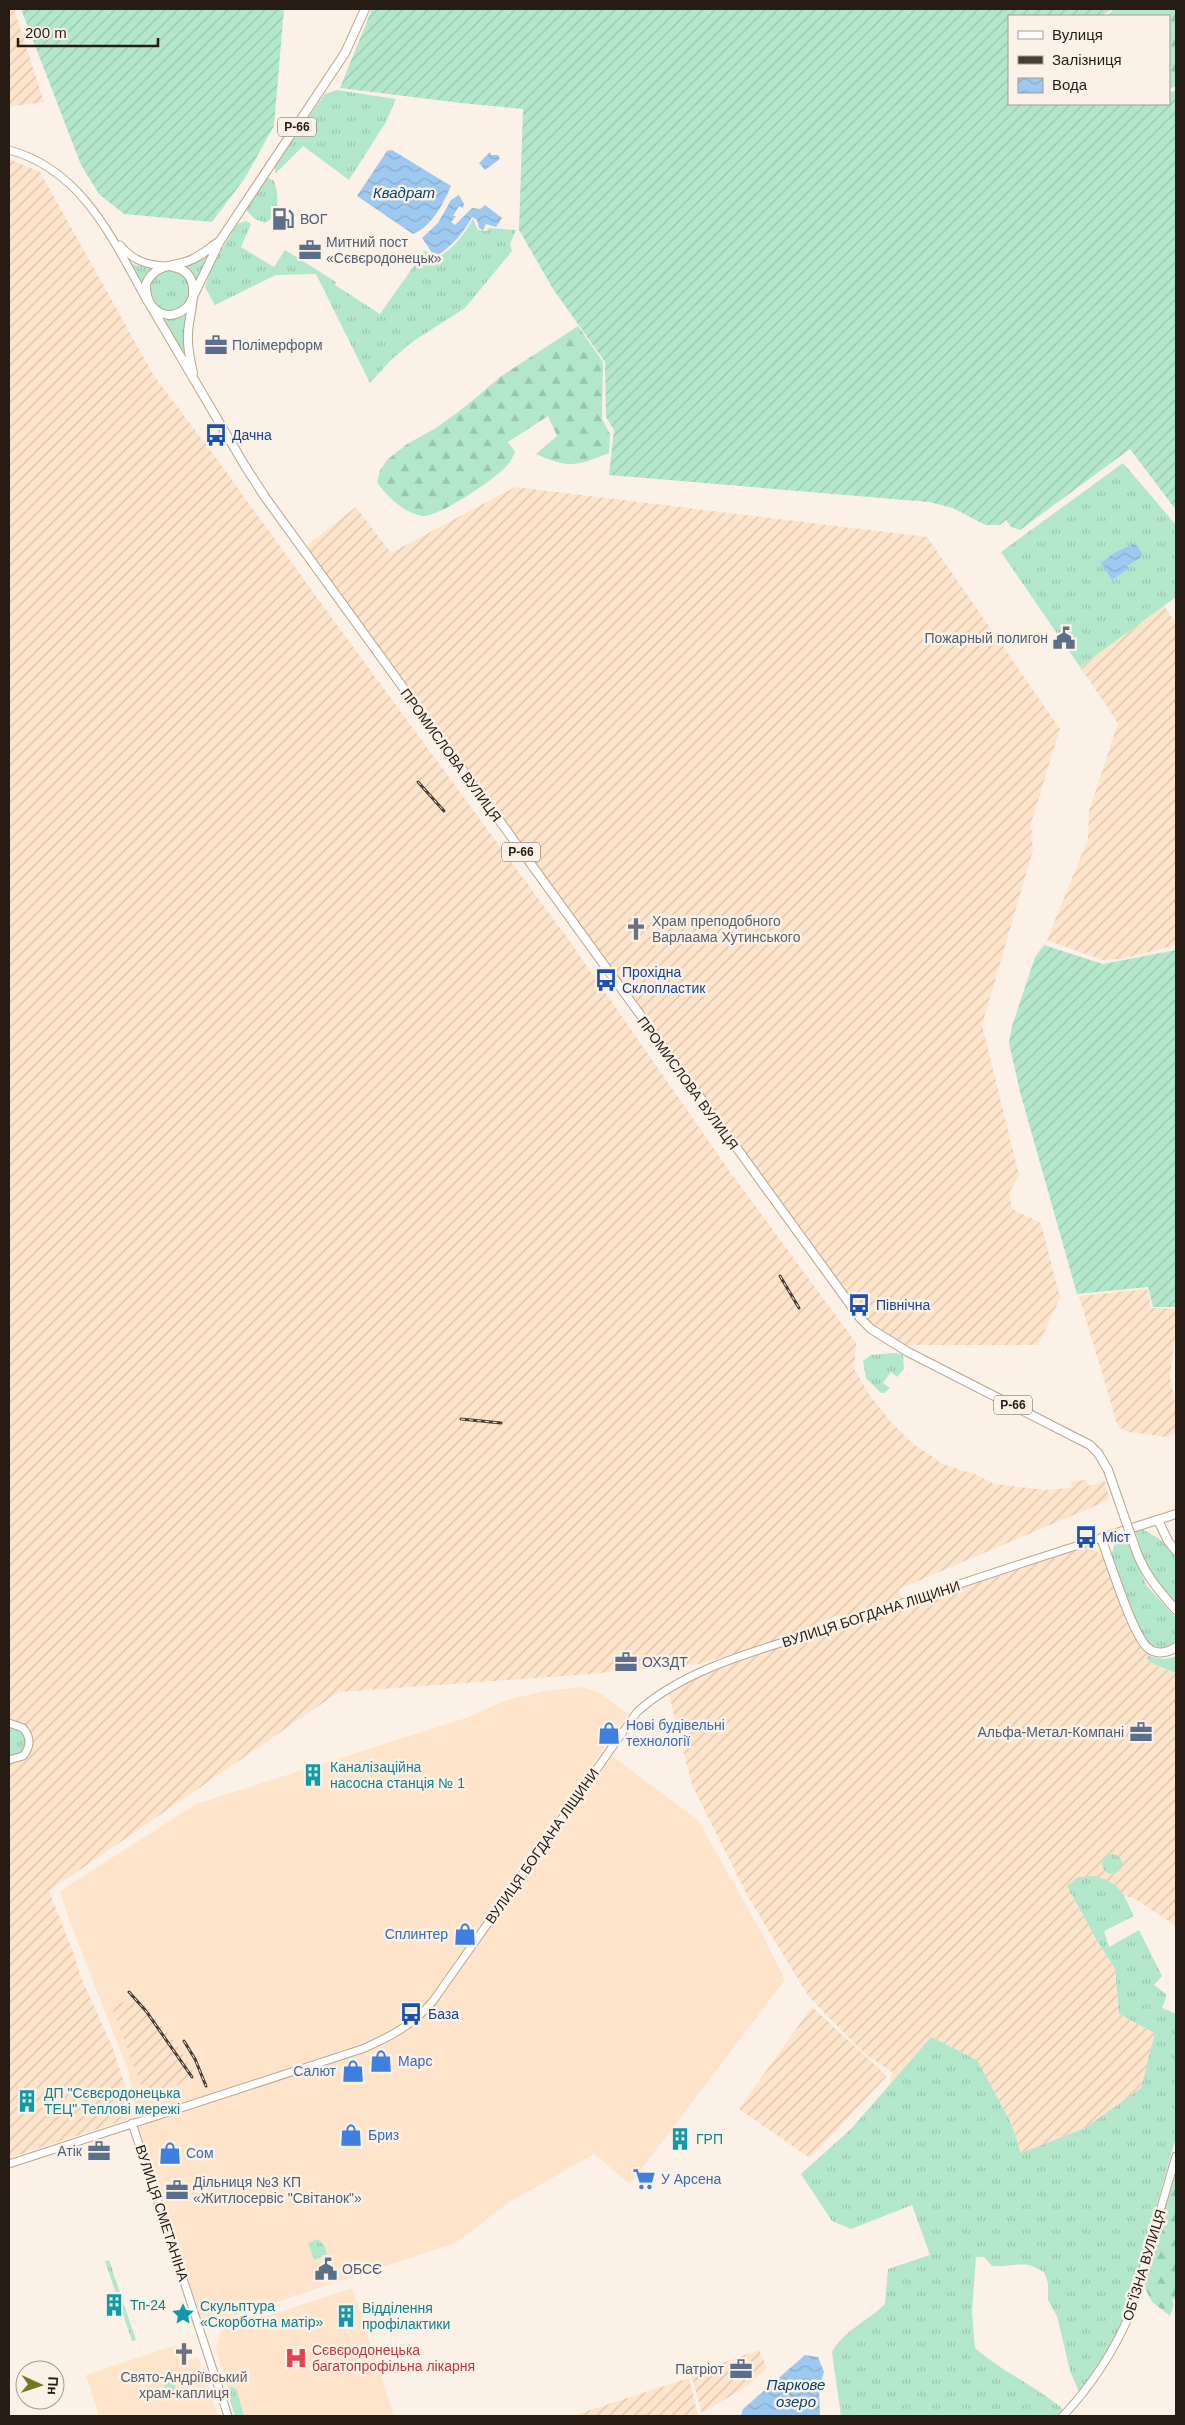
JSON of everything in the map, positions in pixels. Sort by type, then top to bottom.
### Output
[{"type":"main road","name":"Р-66","points":[[195,294],[220,241],[345,53],[365,9]]},
{"type":"main road","name":"ПРОМИСЛОВА ВУЛИЦЯ","points":[[9,150],[32,159],[63,177],[95,210],[245,466],[297,542],[860,1318],[870,1329],[908,1352],[1090,1445],[1104,1460],[1144,1570],[1154,1586],[1176,1610]]},
{"type":"main road","name":"ПРОМИСЛОВА ВУЛИЦЯ","points":[[110,234],[132,257],[141,262],[166,266]]},
{"type":"main road","name":"Р-66","points":[[149,303],[145,290],[148,278],[154,271],[192,259],[220,241]]},
{"type":"main road","points":[[149,303],[157,312],[176,314],[183,311],[195,294],[191,279],[184,270],[166,266]]},
{"type":"main road","name":"ПРОМИСЛОВА ВУЛИЦЯ","points":[[194,379],[188,334],[195,294]]},
{"type":"main road","points":[[1176,1514],[1101,1538],[1141,1640],[1150,1650],[1176,1652]]},
{"type":"main road","points":[[1158,1520],[1168,1541],[1176,1551]]},
{"type":"main road","name":"ВУЛИЦЯ БОГДАНА ЛІЩИНИ","points":[[9,2164],[362,2049],[387,2038],[411,2023],[432,2001],[637,1712],[670,1687],[694,1675],[753,1653],[1101,1538]]},
{"type":"main road","points":[[1167,1652],[1176,1647]]},
{"type":"main road","points":[[9,1723],[23,1728],[29,1738],[29,1745],[22,1756],[9,1760]]},
{"type":"main road","name":"ВУЛИЦЯ СМЕТАНІНА","points":[[132,2123],[228,2416]]},
{"type":"main road","name":"ОБ’ЇЗНА ВУЛИЦЯ","points":[[1063,2416],[1098,2374],[1130,2314],[1176,2156]]},
{"type":"shaded area","points":[[9,9],[14,9],[44,102],[9,107]]},
{"type":"shaded area","points":[[9,159],[40,172],[154,376],[568,939],[728,1169],[856,1343],[854,1369],[869,1394],[890,1421],[913,1444],[943,1464],[977,1475],[994,1484],[1045,1490],[1071,1488],[1072,1481],[1087,1480],[1088,1486],[1105,1481],[1109,1500],[899,1589],[902,1600],[839,1620],[838,1615],[780,1640],[699,1664],[590,1674],[339,1692],[49,1891],[75,1957],[80,1975],[112,2046],[124,2082],[128,2119],[9,2158]]},
{"type":"shaded area","points":[[515,487],[927,537],[1060,729],[1031,823],[1033,850],[982,1025],[1019,1175],[1009,1193],[1012,1209],[1041,1223],[1060,1298],[1038,1345],[903,1345],[869,1322],[305,547],[356,507],[391,553]]},
{"type":"shaded area","points":[[1164,606],[1176,623],[1176,945],[1120,959],[1102,960],[1047,940],[1088,839],[1089,811],[1118,723],[1080,667]]},
{"type":"shaded area","points":[[1147,1289],[1151,1308],[1176,1309],[1176,1328],[1170,1376],[1176,1409],[1176,1431],[1174,1435],[1167,1437],[1129,1432],[1118,1427],[1079,1296]]},
{"type":"shaded area","points":[[1087,1547],[1104,1556],[1141,1647],[1158,1663],[1155,1665],[1176,1673],[1176,1926],[1134,1898],[1067,1886],[1115,1969],[1119,2014],[1155,2033],[1141,2088],[1085,2128],[1021,2153],[1011,2123],[977,2060],[931,2037],[890,2084],[892,2072],[865,2054],[809,1997],[747,1895],[692,1785],[668,1691],[717,1667]]},
{"type":"shaded area","points":[[582,1687],[600,1693],[628,1714],[422,2009],[384,2036],[194,2100],[144,2115],[140,2112],[134,2102],[129,2073],[70,1922],[60,1891],[196,1804],[469,1717],[506,1700],[545,1691]]},
{"type":"shaded area","points":[[611,1755],[698,1820],[760,1930],[785,1980],[630,2184],[594,2154],[508,2203],[455,2243],[201,2327],[135,2127],[373,2047],[418,2021]]},
{"type":"shaded area","points":[[132,1998],[136,2004],[143,2003],[177,2045],[197,2078],[149,2095],[148,2092],[144,2093],[112,2007]]},
{"type":"shaded area","points":[[812,2007],[887,2076],[810,2158],[739,2109]]},
{"type":"shaded area","name":"Сєвєродонецька багатопрофільна лікарня","points":[[352,2288],[394,2416],[237,2416],[216,2349],[221,2331]]},
{"type":"shaded area","points":[[176,2345],[182,2362],[198,2357],[218,2416],[99,2416],[86,2375]]},
{"type":"shaded area","points":[[759,2350],[767,2368],[747,2386],[702,2413],[691,2374]]},
{"type":"shaded area","points":[[689,2378],[698,2416],[572,2416],[630,2397]]},
{"type":"green space","points":[[21,9],[284,9],[274,126],[245,178],[212,222],[124,214],[99,194],[81,165]]},
{"type":"green space","points":[[372,9],[1112,9],[1103,15],[1008,15],[1008,105],[1170,105],[1170,93],[1176,90],[1176,510],[1130,449],[1020,530],[1011,527],[1006,520],[1000,525],[985,525],[953,508],[929,502],[609,475],[614,430],[606,417],[605,362],[553,289],[519,230],[523,109],[340,88]]},
{"type":"green space","points":[[1114,9],[1176,9],[1176,86],[1170,89],[1170,15],[1107,15]]},
{"type":"green space","points":[[337,90],[396,99],[386,122],[349,180],[303,146],[275,174],[275,165],[325,94]]},
{"type":"green space","points":[[267,177],[274,181],[277,192],[277,204],[273,215],[265,223],[255,219],[246,210]]},
{"type":"green space","points":[[473,219],[478,230],[487,231],[488,228],[516,230],[510,244],[512,251],[465,308],[412,342],[392,359],[370,383],[316,274],[276,275],[215,305],[205,287],[213,264],[237,224],[246,221],[251,224],[241,247],[274,267],[285,250],[336,282],[335,285],[380,314],[425,250],[435,259],[457,242]]},
{"type":"green space","points":[[212,250],[196,281],[188,270],[182,266],[196,262]]},
{"type":"green space","points":[[128,261],[135,265],[153,268],[145,276],[142,286]]},
{"type":"green space","points":[[165,270],[173,270],[184,276],[190,291],[184,306],[173,312],[165,312],[154,306],[148,295],[148,287],[154,276]]},
{"type":"green space","points":[[187,312],[187,363],[158,315],[165,318],[173,318]]},
{"type":"green space","points":[[578,326],[603,362],[602,419],[610,434],[609,453],[588,461],[573,464],[557,462],[536,454],[557,436],[548,416],[508,442],[515,452],[510,462],[495,477],[469,495],[441,510],[430,515],[422,516],[415,514],[402,508],[385,493],[377,482],[380,470],[387,460],[407,444],[436,428],[466,406],[500,377]]},
{"type":"green space","points":[[1123,463],[1176,525],[1176,597],[1080,667],[1001,552]]},
{"type":"green space","points":[[1044,945],[1103,964],[1176,950],[1176,1307],[1153,1307],[1148,1287],[1077,1294],[1020,1092],[1009,1043],[1012,1026],[1035,957]]},
{"type":"green space","points":[[903,1354],[904,1369],[897,1377],[891,1372],[883,1383],[890,1388],[881,1393],[866,1378],[863,1361],[871,1355]]},
{"type":"green space","points":[[1142,1529],[1158,1538],[1176,1554],[1176,1606],[1147,1569],[1135,1530]]},
{"type":"green space","points":[[1124,1535],[1147,1586],[1176,1618],[1176,1643],[1170,1647],[1161,1649],[1150,1648],[1136,1626],[1111,1556],[1116,1540]]},
{"type":"green space","points":[[1149,1656],[1163,1659],[1176,1657],[1176,1673],[1154,1664],[1146,1658]]},
{"type":"green space","points":[[9,1727],[22,1731],[26,1740],[22,1752],[9,1757]]},
{"type":"green space","points":[[1108,1854],[1116,1854],[1122,1860],[1122,1868],[1116,1874],[1108,1874],[1102,1868],[1102,1860]]},
{"type":"green space","points":[[1096,1876],[1111,1882],[1120,1890],[1134,1916],[1104,1931],[1109,1947],[1139,1930],[1162,1976],[1154,1985],[1167,1995],[1162,2008],[1176,2014],[1176,2137],[1125,2317],[1109,2350],[1079,2392],[1070,2371],[1057,2316],[1048,2300],[1048,2283],[1044,2272],[1024,2264],[992,2266],[984,2257],[976,2257],[972,2312],[975,2348],[985,2357],[1064,2410],[1057,2416],[841,2416],[832,2352],[849,2332],[885,2304],[888,2269],[930,2255],[912,2205],[851,2229],[832,2221],[801,2174],[851,2129],[931,2037],[977,2060],[1011,2123],[1021,2153],[1085,2128],[1141,2088],[1155,2033],[1119,2014],[1115,1969],[1067,1886],[1078,1877]]},
{"type":"green space","points":[[1176,2168],[1176,2298],[1172,2300],[1174,2305],[1170,2316],[1152,2302],[1144,2286]]},
{"type":"green space","points":[[318,2239],[325,2247],[327,2255],[314,2260],[308,2243]]},
{"type":"green space","points":[[109,2260],[136,2340],[132,2341],[105,2261]]},
{"type":"green space","points":[[172,2377],[177,2393],[167,2396],[162,2380]]},
{"type":"green space","points":[[232,2387],[237,2390],[244,2416],[235,2416],[226,2389]]},
{"type":"water","name":"Квадрат","points":[[392,150],[451,186],[431,220],[426,226],[413,234],[357,196],[387,151]]},
{"type":"water","points":[[490,152],[491,155],[498,155],[500,159],[485,170],[479,163]]},
{"type":"water","points":[[459,195],[464,204],[463,208],[459,206],[453,216],[456,216],[451,222],[455,225],[472,208],[480,209],[485,205],[502,218],[496,227],[486,224],[483,230],[479,228],[477,220],[472,217],[456,239],[435,257],[422,238],[438,223],[451,200]]},
{"type":"water","points":[[1135,543],[1142,554],[1140,558],[1127,566],[1129,568],[1112,580],[1101,563],[1114,553]]},
{"type":"water","name":"Паркове озеро","points":[[805,2355],[818,2357],[824,2372],[819,2388],[820,2416],[741,2416],[743,2409]]},
{"type":"railway","points":[[418,782],[444,811]]},
{"type":"railway","points":[[780,1276],[799,1308]]},
{"type":"railway","points":[[461,1419],[501,1423]]},
{"type":"railway","points":[[129,1992],[146,2011],[192,2077]]},
{"type":"railway","points":[[184,2041],[195,2059],[206,2086]]},
{"type":"place","name":"ВОГ","points":[[283,219]]},
{"type":"place","name":"Митний пост «Сєвєродонецьк»","points":[[310,250]]},
{"type":"place","name":"Полімерформ","points":[[216,345]]},
{"type":"place","name":"Дачна","points":[[216,435]]},
{"type":"place","name":"Пожарный полигон","points":[[1064,638]]},
{"type":"place","name":"Храм преподобного Варлаама Хутинського","points":[[636,929]]},
{"type":"place","name":"Прохідна Склопластик","points":[[606,980]]},
{"type":"place","name":"Північна","points":[[859,1305]]},
{"type":"place","name":"Міст","points":[[1086,1537]]},
{"type":"place","name":"ОХЗДТ","points":[[626,1662]]},
{"type":"place","name":"Альфа-Метал-Компані","points":[[1141,1732]]},
{"type":"place","name":"Нові будівельні технології","points":[[609,1733]]},
{"type":"place","name":"Каналізаційна насосна станція № 1","points":[[313,1775]]},
{"type":"place","name":"Сплинтер","points":[[465,1934]]},
{"type":"place","name":"База","points":[[411,2014]]},
{"type":"place","name":"Марс","points":[[381,2061]]},
{"type":"place","name":"Салют","points":[[353,2071]]},
{"type":"place","name":"ДП \"Сєвєродонецька ТЕЦ\" Теплові мережі","points":[[27,2101]]},
{"type":"place","name":"Бриз","points":[[351,2135]]},
{"type":"place","name":"ГРП","points":[[680,2139]]},
{"type":"place","name":"Атік","points":[[99,2151]]},
{"type":"place","name":"Сом","points":[[170,2153]]},
{"type":"place","name":"У Арсена","points":[[644,2179]]},
{"type":"place","name":"Дільниця №3 КП «Житлосервіс \"Світанок\"»","points":[[177,2190]]},
{"type":"place","name":"ОБСЄ","points":[[326,2269]]},
{"type":"place","name":"Тп-24","points":[[114,2305]]},
{"type":"place","name":"Скульптура «Скорботна матір»","points":[[183,2314]]},
{"type":"place","name":"Відділення профілактики","points":[[346,2316]]},
{"type":"place","name":"Свято-Андріївський храм-каплиця","points":[[184,2354]]},
{"type":"place","name":"Сєвєродонецька багатопрофільна лікарня","points":[[296,2358]]},
{"type":"place","name":"Патріот","points":[[741,2369]]}]
